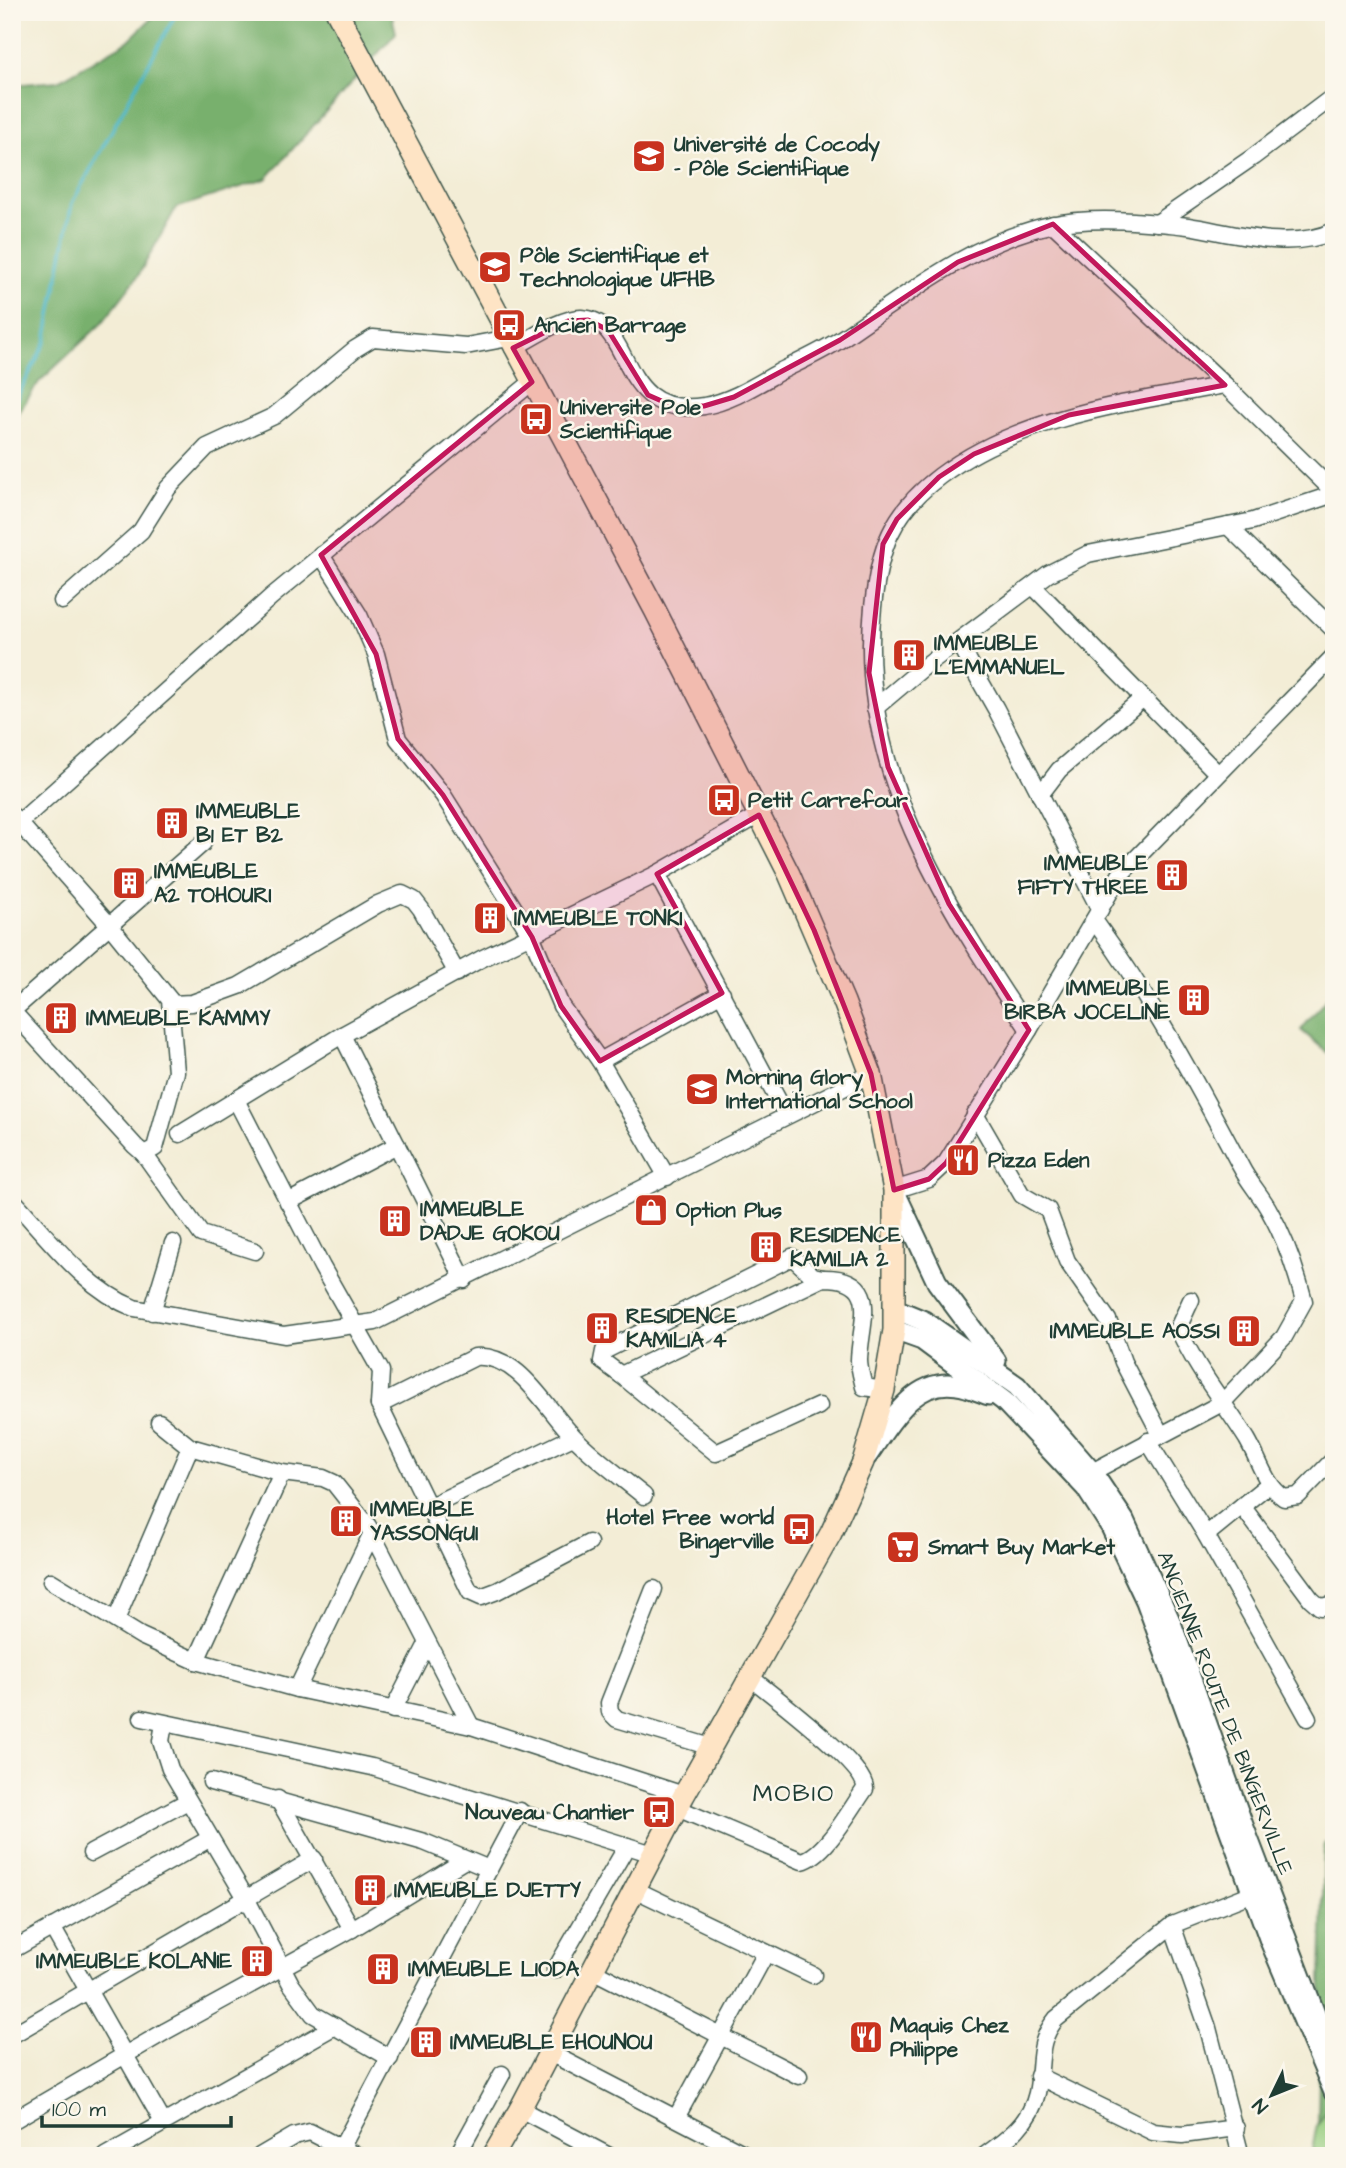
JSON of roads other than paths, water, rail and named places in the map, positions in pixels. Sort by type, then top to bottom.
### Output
[{"type":"main road","points":[[337,12],[531,382],[655,610],[814,930],[871,1074],[894,1190],[895,1320],[884,1390],[863,1462],[831,1533],[681,1802],[550,2053],[492,2156]]},
{"type":"street","points":[[1157,223],[1253,157],[1334,96]]},
{"type":"street","points":[[62,601],[141,531],[168,488],[207,447],[274,416],[355,349],[373,338],[466,346],[511,343],[568,321],[588,320],[608,330],[637,382],[648,395],[673,406],[704,406],[734,397],[840,340],[908,291],[958,262],[1025,232],[1053,225],[1138,220],[1297,241],[1334,231]]},
{"type":"street","points":[[875,708],[1033,586],[1088,554],[1228,526],[1334,493],[1225,385],[1053,225]]},
{"type":"street","points":[[144,1154],[155,1148],[176,1072],[171,1004],[165,992],[111,927],[14,822],[321,555],[531,382]]},
{"type":"street","points":[[1029,1030],[975,949],[923,852],[888,767],[869,673],[870,630],[876,576],[883,544],[897,519],[939,477],[974,454],[1069,415],[1225,385]]},
{"type":"street","points":[[1228,526],[1334,630]]},
{"type":"street","points":[[321,555],[359,615],[376,654],[398,739],[443,794],[532,937],[561,1006],[600,1061],[667,1177]]},
{"type":"street","points":[[1033,586],[1217,773]]},
{"type":"street","points":[[958,642],[1040,795],[1097,915],[1199,1086],[1243,1171],[1270,1212],[1294,1265],[1304,1301],[1284,1337],[1222,1403],[1093,1472]]},
{"type":"street","points":[[1017,1386],[962,1319],[937,1282],[894,1190],[929,1179],[946,1163],[1029,1030],[1120,875],[1334,656]]},
{"type":"street","points":[[1040,795],[1059,770],[1143,698]]},
{"type":"street","points":[[180,1133],[342,1035],[457,973],[657,874],[759,815]]},
{"type":"street","points":[[203,843],[111,927],[12,1011],[144,1154],[201,1234],[255,1251]]},
{"type":"street","points":[[657,874],[786,1115]]},
{"type":"street","points":[[171,1004],[192,1003],[239,986],[367,911],[402,894],[414,900],[421,909],[457,973]]},
{"type":"street","points":[[600,1061],[722,993]]},
{"type":"street","points":[[342,1035],[464,1280]]},
{"type":"street","points":[[12,1199],[104,1294],[152,1312],[284,1335],[354,1326],[375,1322],[464,1280],[871,1074]]},
{"type":"street","points":[[236,1100],[354,1326],[381,1371],[379,1405],[470,1592],[481,1597],[589,1543]]},
{"type":"street","points":[[975,1114],[1023,1195],[1048,1210],[1067,1261],[1108,1320],[1154,1438],[1308,1718]]},
{"type":"street","points":[[288,1202],[397,1145]]},
{"type":"street","points":[[152,1312],[173,1243]]},
{"type":"street","points":[[819,1406],[716,1453],[603,1361],[604,1351],[792,1257],[813,1276],[841,1278],[857,1287],[864,1299],[865,1320],[859,1358],[861,1377],[864,1387],[884,1390]]},
{"type":"street","points":[[621,1375],[823,1278]]},
{"type":"street","points":[[1191,1300],[1178,1328],[1192,1361],[1247,1439],[1269,1485],[1284,1498],[1298,1496],[1334,1459]]},
{"type":"street","name":"ANCIENNE ROUTE DE BINGERVILLE","points":[[895,1320],[924,1321],[1017,1386],[1093,1472],[1124,1520],[1157,1587],[1313,2048],[1334,2092]]},
{"type":"street","name":"ANCIENNE ROUTE DE BINGERVILLE","points":[[895,1320],[1004,1401],[1086,1488],[1130,1564],[1259,1891],[1334,2062]]},
{"type":"street","points":[[379,1405],[475,1357],[490,1356],[508,1366],[544,1399],[573,1437],[644,1496]]},
{"type":"street","points":[[863,1462],[896,1414],[921,1391],[938,1384],[958,1385],[1004,1401]]},
{"type":"street","points":[[159,1422],[190,1447],[282,1473],[311,1475],[334,1483],[362,1517],[471,1726]]},
{"type":"street","points":[[428,1507],[573,1437]]},
{"type":"street","points":[[116,1620],[190,1447]]},
{"type":"street","points":[[196,1661],[282,1473]]},
{"type":"street","points":[[1206,1535],[1269,1485]]},
{"type":"street","points":[[1242,1506],[1311,1599],[1320,1607],[1334,1605]]},
{"type":"street","points":[[297,1689],[371,1535]]},
{"type":"street","points":[[51,1581],[171,1652],[297,1689],[471,1726],[681,1802],[802,1861],[811,1859],[825,1845],[865,1790],[863,1776],[750,1677]]},
{"type":"street","points":[[654,1589],[609,1703],[610,1712],[617,1719],[711,1747]]},
{"type":"street","points":[[393,1710],[427,1644]]},
{"type":"street","points":[[142,1718],[372,1767],[653,1854]]},
{"type":"street","points":[[164,1724],[163,1754],[208,1839],[284,1965],[291,1984],[313,2014],[390,2058]]},
{"type":"street","points":[[211,1782],[424,1842],[489,1869]]},
{"type":"street","points":[[278,1799],[352,1928]]},
{"type":"street","points":[[91,1853],[188,1801]]},
{"type":"street","points":[[339,2152],[520,1811]]},
{"type":"street","points":[[12,1950],[208,1839]]},
{"type":"street","points":[[555,1970],[627,1846]]},
{"type":"street","points":[[12,2035],[314,1859]]},
{"type":"street","points":[[12,2121],[352,1928],[465,1860]]},
{"type":"street","points":[[634,1889],[813,1975]]},
{"type":"street","name":"ANCIENNE ROUTE DE BINGERVILLE","points":[[984,2156],[1013,2135],[1032,2109],[1040,2047],[1045,2031],[1056,2019],[1172,1925],[1259,1891]]},
{"type":"street","points":[[1172,1925],[1208,2028],[1236,2128],[1241,2156]]},
{"type":"street","points":[[52,1927],[163,2122]]},
{"type":"street","points":[[676,2118],[766,1953]]},
{"type":"street","points":[[592,1970],[799,2076]]},
{"type":"street","points":[[104,2156],[335,2026]]},
{"type":"street","points":[[550,2053],[743,2153]]},
{"type":"street","points":[[457,2156],[502,2074]]},
{"type":"street","points":[[1038,2076],[1153,2132],[1182,2135],[1236,2128]]},
{"type":"street","points":[[520,2109],[609,2156]]},
{"type":"street","points":[[260,2156],[294,2136],[310,2132],[339,2152],[357,2156]]},
{"type":"waterway","points":[[12,407],[46,341],[72,203],[177,12]]},
{"type":"place","name":"Université de Cocody - Pôle Scientifique","points":[[649,156]]},
{"type":"place","name":"Pôle Scientifique et Technologique UFHB","points":[[495,267]]},
{"type":"place","name":"Ancien Barrage","points":[[509,325]]},
{"type":"place","name":"Universite Pole Scientifique","points":[[536,419]]},
{"type":"place","name":"IMMEUBLE L'EMMANUEL","points":[[909,655]]},
{"type":"place","name":"Petit Carrefour","points":[[724,800]]},
{"type":"place","name":"IMMEUBLE B1 ET B2","points":[[172,823]]},
{"type":"place","name":"IMMEUBLE FIFTY THREE","points":[[1172,875]]},
{"type":"place","name":"IMMEUBLE A2 TOHOURI","points":[[129,883]]},
{"type":"place","name":"IMMEUBLE TONKI","points":[[490,918]]},
{"type":"place","name":"IMMEUBLE BIRBA JOCELINE","points":[[1194,1000]]},
{"type":"place","name":"IMMEUBLE KAMMY","points":[[61,1018]]},
{"type":"place","name":"Morning Glory International School","points":[[702,1089]]},
{"type":"place","name":"Pizza Eden","points":[[963,1160]]},
{"type":"place","name":"Option Plus","points":[[651,1210]]},
{"type":"place","name":"IMMEUBLE DADJE GOKOU","points":[[395,1221]]},
{"type":"place","name":"RESIDENCE KAMILIA 2","points":[[766,1247]]},
{"type":"place","name":"RESIDENCE KAMILIA 4","points":[[602,1328]]},
{"type":"place","name":"IMMEUBLE AOSSI","points":[[1244,1331]]},
{"type":"place","name":"IMMEUBLE YASSONGUI","points":[[346,1521]]},
{"type":"place","name":"Hotel Free world Bingerville","points":[[799,1529]]},
{"type":"place","name":"Smart Buy Market","points":[[903,1547]]},
{"type":"place","name":"Nouveau Chantier","points":[[659,1812]]},
{"type":"place","name":"IMMEUBLE DJETTY","points":[[370,1890]]},
{"type":"place","name":"IMMEUBLE KOLANIE","points":[[257,1961]]},
{"type":"place","name":"IMMEUBLE LIODA","points":[[383,1969]]},
{"type":"place","name":"Maquis Chez Philippe","points":[[866,2037]]},
{"type":"place","name":"IMMEUBLE EHOUNOU","points":[[426,2042]]},
{"type":"district","name":"MOBIO","points":[[794,1794]]}]
